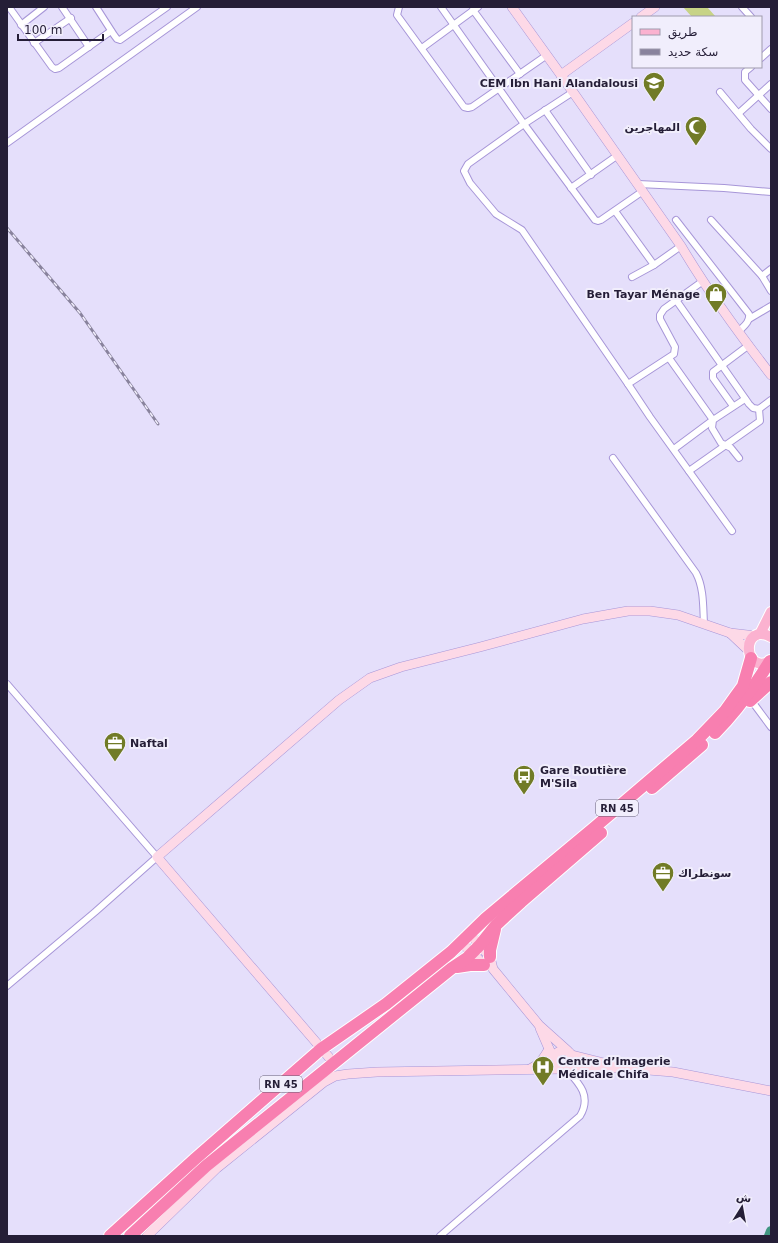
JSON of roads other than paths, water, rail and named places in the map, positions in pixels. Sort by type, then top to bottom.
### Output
[{"type":"highway","name":"RN 45","points":[[110,1236],[194,1159],[321,1049],[386,1004],[451,952],[486,918],[697,740],[725,712],[743,686],[750,654]]},
{"type":"highway","name":"RN 45","points":[[130,1236],[206,1166],[333,1062],[476,949],[496,925],[641,797],[686,760],[730,719],[771,661]]},
{"type":"highway","points":[[730,719],[771,682]]},
{"type":"highway","points":[[452,968],[489,964],[490,950],[496,925]]},
{"type":"main road","points":[[512,7],[618,155],[738,331],[771,375]]},
{"type":"main road","points":[[642,16],[655,7]]},
{"type":"main road","points":[[561,75],[632,24]]},
{"type":"main road","points":[[333,1062],[157,857],[339,700],[370,678],[412,663],[480,647],[604,614],[628,611],[650,611],[678,615],[730,633],[767,635],[771,637]]},
{"type":"main road","points":[[750,654],[750,642],[758,635],[771,612]]},
{"type":"main road","points":[[730,633],[758,662],[766,663],[771,661]]},
{"type":"main road","points":[[465,938],[489,964],[539,1025],[570,1053],[572,1063],[565,1069]]},
{"type":"main road","points":[[539,1025],[556,1066],[565,1069]]},
{"type":"main road","points":[[529,1070],[544,1059],[549,1049]]},
{"type":"main road","points":[[554,1059],[554,1056],[558,1052],[564,1050],[623,1068]]},
{"type":"main road","points":[[147,1236],[217,1168],[295,1104],[324,1082],[335,1076],[377,1072],[623,1068],[696,1076],[771,1091]]},
{"type":"street","points":[[9,7],[34,43],[55,69],[59,68],[111,31]]},
{"type":"street","points":[[21,25],[44,7]]},
{"type":"street","points":[[62,7],[71,18],[89,47]]},
{"type":"street","points":[[96,7],[111,31],[117,39],[120,40],[167,7]]},
{"type":"street","points":[[7,143],[197,7]]},
{"type":"street","points":[[399,7],[397,16],[464,107],[472,107],[547,55]]},
{"type":"street","points":[[441,7],[524,124],[595,220],[601,220],[615,211],[640,188],[717,187],[771,192]]},
{"type":"street","points":[[742,7],[750,16]]},
{"type":"street","points":[[422,48],[476,9],[520,74]]},
{"type":"street","points":[[34,43],[71,18]]},
{"type":"street","points":[[762,57],[771,49]]},
{"type":"street","points":[[750,68],[745,72],[744,78],[771,109]]},
{"type":"street","points":[[739,113],[771,84]]},
{"type":"street","points":[[572,92],[468,164],[464,171],[470,183],[496,214],[522,230],[732,531]]},
{"type":"street","points":[[720,92],[751,129],[771,149]]},
{"type":"street","points":[[545,110],[591,174]]},
{"type":"street","points":[[571,188],[618,155]]},
{"type":"street","points":[[615,211],[654,265]]},
{"type":"street","points":[[676,220],[749,314],[749,319]]},
{"type":"street","points":[[711,220],[762,276],[771,292]]},
{"type":"street","points":[[632,277],[654,265],[681,246]]},
{"type":"street","points":[[762,276],[771,269]]},
{"type":"street","points":[[628,384],[669,358],[675,351],[675,347],[660,319],[660,315],[664,309],[703,280]]},
{"type":"street","points":[[676,300],[745,399],[753,408],[759,409],[771,400]]},
{"type":"street","points":[[738,331],[747,323],[749,319],[771,306]]},
{"type":"street","points":[[733,406],[712,374],[749,345]]},
{"type":"street","points":[[669,358],[712,420],[712,428],[721,443],[731,448],[739,458]]},
{"type":"street","points":[[674,449],[712,420],[745,399]]},
{"type":"street","points":[[689,471],[760,421],[759,409]]},
{"type":"street","points":[[613,458],[696,573],[701,590],[704,624]]},
{"type":"street","points":[[7,684],[157,857],[7,986]]},
{"type":"street","points":[[751,700],[771,727]]},
{"type":"street","points":[[440,1236],[580,1116],[584,1110],[585,1102],[583,1090],[580,1084],[565,1069]]},
{"type":"waterway","points":[[769,1236],[771,1231]]},
{"type":"railway","points":[[7,228],[80,313],[158,424]]},
{"type":"place","name":"CEM Ibn Hani Alandalousi","points":[[654,102]]},
{"type":"place","name":"المهاجرين","points":[[696,146]]},
{"type":"place","name":"Ben Tayar Ménage","points":[[716,314]]},
{"type":"place","name":"Naftal","points":[[115,762]]},
{"type":"place","name":"Gare Routière M'Sila","points":[[524,796]]},
{"type":"place","name":"سونطراك","points":[[663,892]]},
{"type":"place","name":"Centre d’Imagerie Médicale Chifa","points":[[543,1086]]}]
